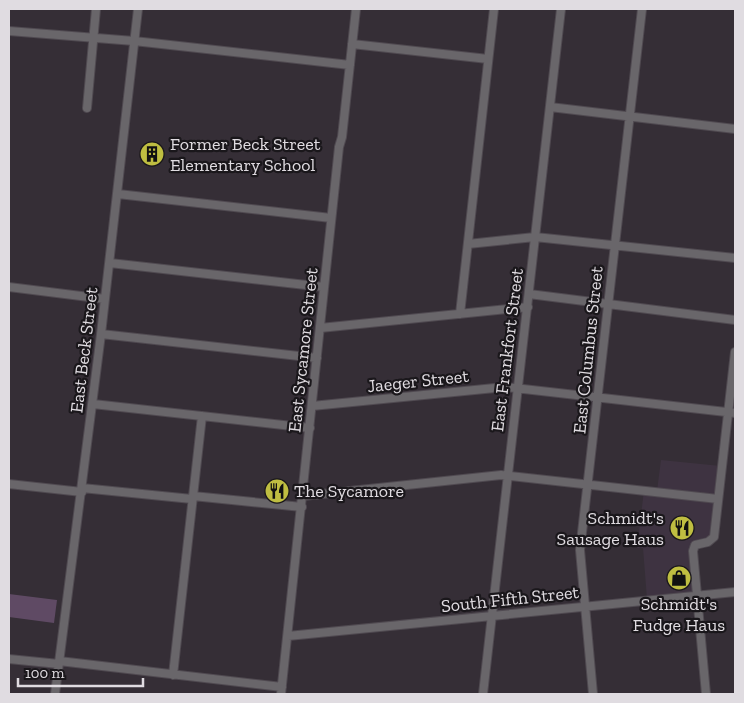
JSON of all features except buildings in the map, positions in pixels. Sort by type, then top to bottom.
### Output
[{"type":"street","points":[[86,108],[96,9]]},
{"type":"street","name":"East Beck Street","points":[[55,694],[93,404],[138,9]]},
{"type":"street","name":"East Sycamore Street","points":[[282,691],[324,287],[356,9]]},
{"type":"street","points":[[460,314],[494,9]]},
{"type":"street","name":"East Frankfort Street","points":[[483,694],[561,9]]},
{"type":"street","name":"East Columbus Street","points":[[593,694],[580,550],[642,9]]},
{"type":"street","points":[[9,31],[134,41],[350,65]]},
{"type":"street","points":[[352,44],[488,59]]},
{"type":"street","points":[[550,107],[735,129]]},
{"type":"street","points":[[118,194],[332,218]]},
{"type":"street","points":[[468,244],[535,237],[735,258]]},
{"type":"street","points":[[110,263],[324,287]]},
{"type":"street","points":[[9,287],[105,299]]},
{"type":"street","points":[[529,294],[735,320]]},
{"type":"street","points":[[320,328],[528,307]]},
{"type":"street","points":[[101,334],[317,358]]},
{"type":"street","points":[[706,694],[693,551],[695,545],[708,542],[714,537],[718,499],[732,413],[735,352]]},
{"type":"street","name":"Jaeger Street","points":[[312,406],[505,387],[732,413]]},
{"type":"street","points":[[93,404],[310,428]]},
{"type":"street","points":[[172,675],[202,416]]},
{"type":"street","points":[[303,496],[508,475],[718,499]]},
{"type":"street","points":[[9,484],[302,507]]},
{"type":"street","name":"South Fifth Street","points":[[288,636],[735,592]]},
{"type":"street","points":[[9,659],[172,675],[282,691]]},
{"type":"shaded area","points":[[661,460],[721,466],[713,536],[692,549],[695,594],[647,599],[643,548],[637,548],[644,490],[657,491]]},
{"type":"shaded area","points":[[9,594],[57,600],[54,623],[9,617]]},
{"type":"place","name":"Former Beck Street Elementary School","points":[[152,154]]},
{"type":"place","name":"The Sycamore","points":[[277,491]]},
{"type":"place","name":"Schmidt's Sausage Haus","points":[[682,528]]},
{"type":"place","name":"Schmidt's Fudge Haus","points":[[679,578]]}]
